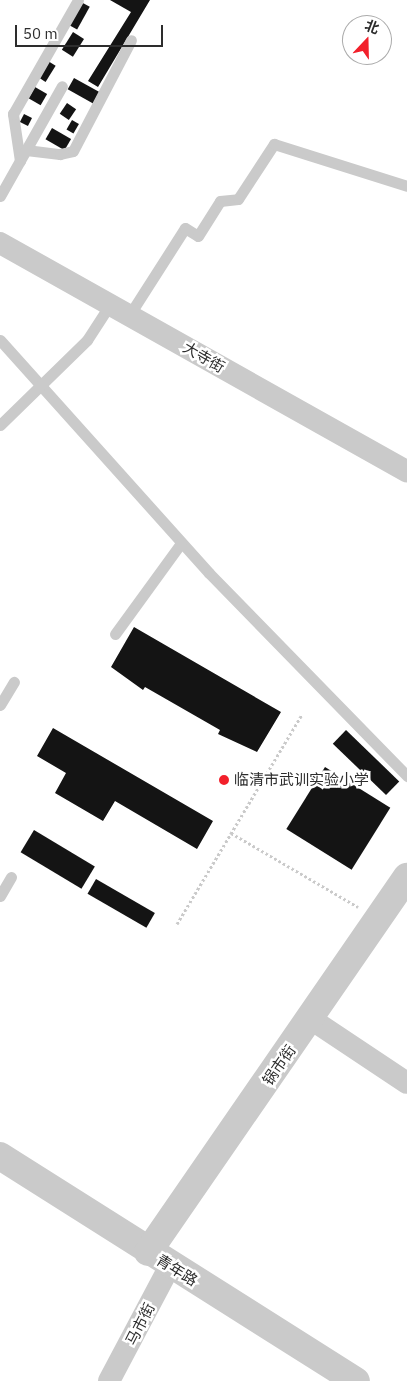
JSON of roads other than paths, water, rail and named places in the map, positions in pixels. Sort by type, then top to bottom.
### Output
[{"type":"street","name":"大寺街","points":[[0,243],[406,468]]},
{"type":"street","name":"锅市街","points":[[159,1259],[311,1019],[407,877]]},
{"type":"street","points":[[311,1019],[407,1083]]},
{"type":"street","name":"青年路","points":[[0,1156],[159,1259],[356,1381]]},
{"type":"street","name":"马市街","points":[[109,1381],[159,1259]]},
{"type":"lane","points":[[23,156],[13,114],[78,0]]},
{"type":"lane","points":[[23,156],[60,154],[73,151],[131,40]]},
{"type":"lane","points":[[0,196],[62,86]]},
{"type":"lane","points":[[0,425],[121,309],[185,228],[198,236],[220,201],[238,199],[274,144],[407,186]]},
{"type":"lane","points":[[0,340],[39,387],[182,543],[407,776]]},
{"type":"lane","points":[[115,634],[182,543]]},
{"type":"lane","points":[[0,705],[14,682]]},
{"type":"lane","points":[[0,896],[11,877]]},
{"type":"place","name":"临清市武训实验小学","points":[[224,780]]}]
